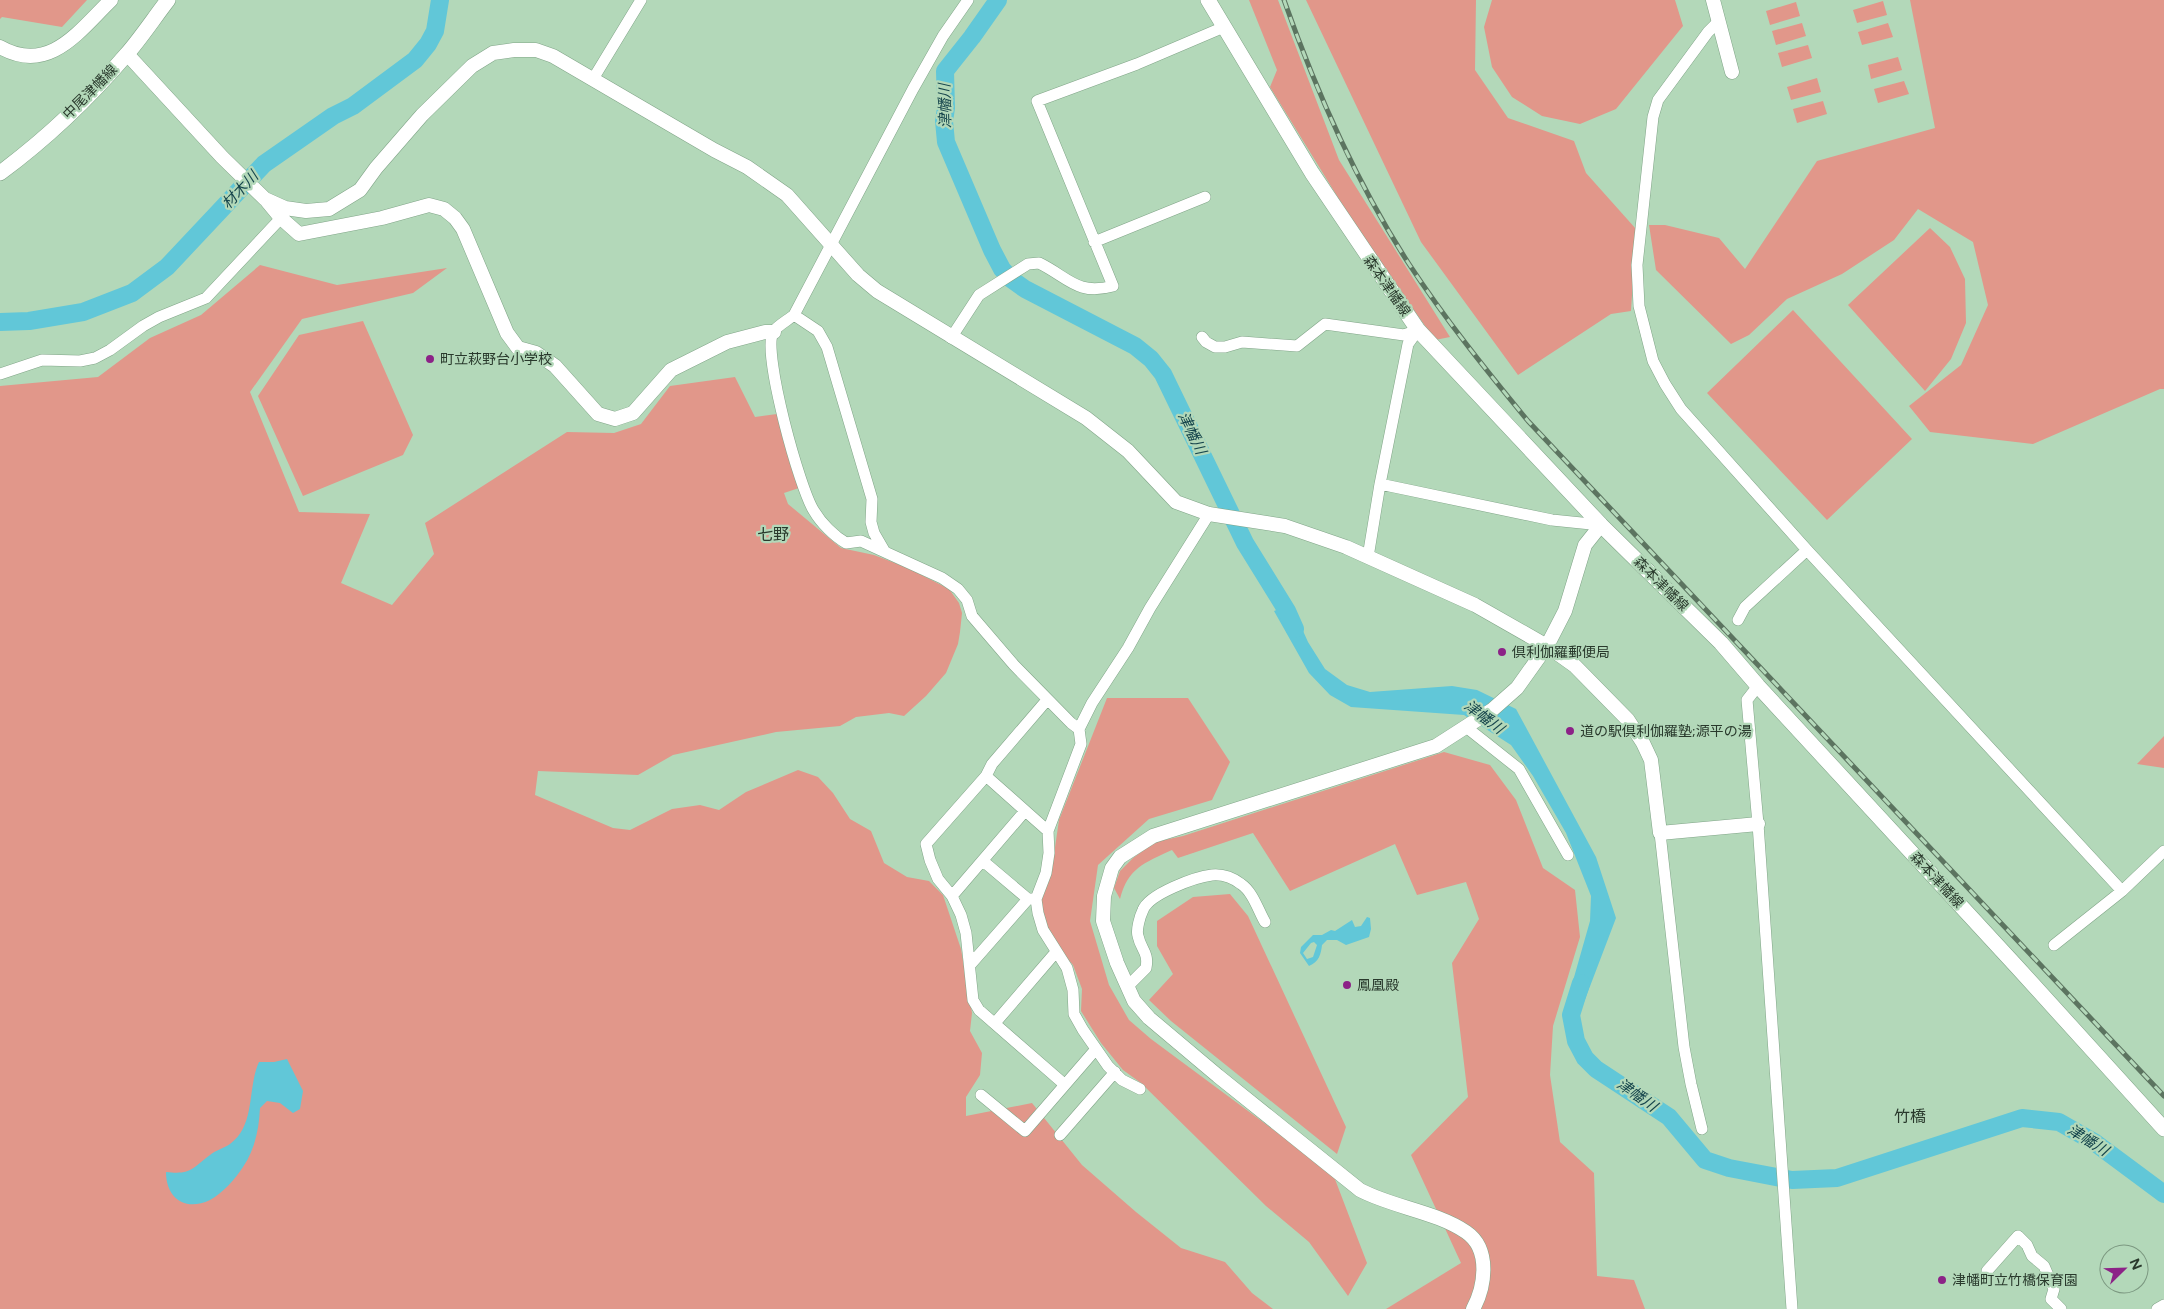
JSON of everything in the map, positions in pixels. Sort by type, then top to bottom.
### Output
[{"type":"main road","name":"中尾津幡線","points":[[0,173],[94,91],[127,54],[168,0]]},
{"type":"main road","name":"森本津幡線","points":[[1208,0],[1312,173],[1418,330],[1601,526],[1721,643],[1758,686],[2164,1129]]},
{"type":"street","points":[[0,47],[10,53],[26,57],[42,56],[58,50],[110,0]]},
{"type":"street","points":[[593,79],[641,0]]},
{"type":"street","points":[[968,0],[943,36],[922,74],[830,244],[794,315],[774,332],[771,344],[774,377],[804,491],[814,511],[839,539],[846,543],[861,541],[942,578],[958,589],[967,600],[972,616],[1047,700],[1079,729]]},
{"type":"street","points":[[1713,0],[1732,72]]},
{"type":"street","points":[[1718,22],[1708,32],[1658,100],[1653,117],[1637,265],[1639,306],[1653,360],[1680,409],[1807,550],[2122,891]]},
{"type":"street","points":[[951,338],[973,301],[989,288],[1028,264],[1039,263],[1068,283],[1084,289],[1100,290],[1113,286],[1038,102],[1137,64],[1224,27]]},
{"type":"street","points":[[265,199],[285,208],[306,211],[329,209],[360,190],[376,168],[422,115],[472,66],[493,53],[514,50],[536,50],[553,56],[747,167],[787,195],[858,275],[877,291],[951,338],[1035,386],[1086,418],[1128,451],[1176,502],[1209,514],[1285,526],[1346,547],[1475,606],[1547,646],[1575,666],[1628,720],[1643,743],[1651,760],[1684,1047],[1702,1129]]},
{"type":"street","points":[[127,54],[222,157],[299,234],[382,218],[429,205],[444,209],[455,218],[463,229],[507,333],[518,348],[536,353],[555,366],[598,414],[615,419],[632,413],[671,370],[727,342],[765,332],[774,332]]},
{"type":"street","points":[[1094,242],[1206,197]]},
{"type":"street","points":[[0,374],[42,360],[80,361],[95,358],[159,317],[206,298],[281,218]]},
{"type":"street","points":[[794,315],[818,331],[827,348],[872,499],[872,527],[885,552]]},
{"type":"street","points":[[1202,337],[1214,347],[1225,347],[1242,342],[1297,346],[1324,324],[1404,335],[1418,330]]},
{"type":"street","points":[[1368,557],[1380,484],[1408,344],[1418,330]]},
{"type":"street","points":[[1380,484],[1552,520],[1601,526]]},
{"type":"street","points":[[970,965],[1032,899],[1046,873],[1049,853],[1048,831],[1081,744],[1079,729],[1092,702],[1128,648],[1150,608],[1209,514]]},
{"type":"street","points":[[1473,1309],[1480,1297],[1484,1279],[1483,1263],[1478,1247],[1468,1233],[1452,1224],[1376,1198],[1354,1186],[1149,1018],[1134,1001],[1127,987],[1103,921],[1104,896],[1112,868],[1120,857],[1153,836],[1436,746],[1492,710],[1517,688],[1547,646],[1564,611],[1585,545],[1601,526]]},
{"type":"street","points":[[1738,620],[1745,607],[1807,550]]},
{"type":"street","points":[[1758,686],[1747,700],[1758,824],[1792,1309]]},
{"type":"street","points":[[1047,700],[992,764],[986,776],[926,844],[938,879],[952,896],[966,933],[973,1000],[979,1010],[1064,1084]]},
{"type":"street","points":[[1466,727],[1519,769],[1568,855]]},
{"type":"street","points":[[986,776],[1048,831]]},
{"type":"street","points":[[952,896],[1025,811]]},
{"type":"street","points":[[1660,833],[1758,824]]},
{"type":"street","points":[[2054,945],[2122,891],[2164,851]]},
{"type":"street","points":[[983,861],[1032,899],[1043,930],[1067,968],[1073,990],[1074,1014],[1096,1049],[1122,1080],[1140,1089]]},
{"type":"street","points":[[1127,987],[1146,968],[1147,954],[1137,935],[1142,911],[1147,902],[1154,896],[1187,882],[1212,875],[1225,876],[1240,883],[1248,890],[1265,922]]},
{"type":"street","points":[[995,1023],[1056,952]]},
{"type":"street","points":[[982,1095],[1026,1131],[1064,1084],[1096,1049]]},
{"type":"street","points":[[1060,1135],[1115,1072]]},
{"type":"street","points":[[1988,1271],[2018,1236],[2027,1245],[2032,1256],[2044,1266],[2054,1289],[2051,1299],[2060,1309]]},
{"type":"street","points":[[2157,1309],[2164,1305]]},
{"type":"shaded area","points":[[0,0],[87,0],[62,27],[2,17],[0,19]]},
{"type":"shaded area","points":[[1249,0],[1278,0],[1339,160],[1450,337],[1435,340],[1361,235],[1270,87],[1277,70]]},
{"type":"shaded area","points":[[1306,0],[1476,0],[1475,70],[1508,118],[1574,141],[1586,173],[1636,229],[1631,311],[1611,314],[1518,375],[1421,242]]},
{"type":"shaded area","points":[[1492,0],[1675,0],[1683,26],[1616,109],[1580,124],[1542,116],[1512,97],[1492,67],[1484,27]]},
{"type":"shaded area","points":[[1910,0],[2164,0],[2164,389],[2160,389],[2033,444],[1930,432],[1909,406],[1961,365],[1988,305],[1973,242],[1918,209],[1894,240],[1842,274],[1787,299],[1749,335],[1731,344],[1656,270],[1649,225],[1665,225],[1719,238],[1745,269],[1817,161],[1935,128]]},
{"type":"shaded area","points":[[1883,1],[1887,15],[1857,23],[1853,10]]},
{"type":"shaded area","points":[[1796,2],[1800,16],[1770,25],[1766,11]]},
{"type":"shaded area","points":[[1802,23],[1806,36],[1776,45],[1772,31]]},
{"type":"shaded area","points":[[1888,23],[1893,37],[1862,45],[1858,32]]},
{"type":"shaded area","points":[[1808,45],[1812,58],[1782,67],[1778,53]]},
{"type":"shaded area","points":[[1898,57],[1902,70],[1871,79],[1868,65]]},
{"type":"shaded area","points":[[1817,78],[1821,92],[1791,100],[1787,87]]},
{"type":"shaded area","points":[[1904,81],[1909,94],[1878,103],[1874,89]]},
{"type":"shaded area","points":[[1823,101],[1827,114],[1797,123],[1793,109]]},
{"type":"shaded area","points":[[1930,228],[1950,247],[1965,279],[1966,323],[1951,359],[1925,391],[1848,305]]},
{"type":"shaded area","points":[[260,265],[337,285],[447,268],[413,293],[302,319],[250,392],[299,512],[370,514],[341,583],[392,605],[434,554],[425,523],[567,432],[614,433],[641,424],[670,386],[735,377],[755,417],[777,414],[799,488],[784,493],[788,504],[841,548],[874,555],[908,568],[949,589],[959,603],[962,613],[958,644],[946,673],[926,696],[904,716],[889,713],[856,717],[840,726],[776,732],[673,755],[638,775],[538,771],[535,795],[613,828],[630,830],[672,809],[700,805],[719,810],[746,792],[798,770],[818,777],[833,793],[850,819],[871,831],[884,863],[907,877],[929,881],[943,895],[961,949],[972,1013],[970,1031],[982,1053],[980,1075],[966,1097],[966,1116],[1032,1103],[1082,1165],[1136,1212],[1181,1248],[1225,1262],[1252,1293],[1273,1309],[0,1309],[0,386],[98,377],[150,338],[201,315]]},
{"type":"shaded area","points":[[1793,310],[1912,439],[1827,520],[1707,393]]},
{"type":"shaded area","points":[[363,321],[413,435],[403,455],[303,496],[258,396],[299,335]]},
{"type":"shaded area","points":[[1107,698],[1188,698],[1230,762],[1212,800],[1149,819],[1098,865],[1090,921],[1109,985],[1129,1020],[1151,1039],[1333,1174],[1367,1263],[1348,1296],[1309,1242],[1266,1206],[1141,1083],[1123,1070],[1101,1043],[1081,1011],[1082,989],[1073,965],[1059,949],[1051,935],[1040,905],[1053,861],[1059,820]]},
{"type":"shaded area","points":[[2164,736],[2164,768],[2137,764]]},
{"type":"shaded area","points":[[1444,752],[1490,765],[1516,800],[1543,868],[1575,890],[1580,937],[1553,1026],[1550,1075],[1560,1142],[1594,1173],[1597,1276],[1634,1280],[1645,1309],[1386,1309],[1461,1263],[1411,1155],[1468,1097],[1452,963],[1479,919],[1466,882],[1417,895],[1395,844],[1290,891],[1253,833],[1178,858],[1172,850],[1138,868],[1128,880],[1120,899],[1114,888],[1120,871],[1133,858],[1155,842],[1183,836]]},
{"type":"shaded area","points":[[1230,894],[1248,916],[1346,1127],[1337,1154],[1171,1021],[1149,1000],[1173,974],[1157,946],[1157,921],[1193,897]]},
{"type":"water","points":[[1291,604],[1308,642],[1325,669],[1347,685],[1370,692],[1452,686],[1477,690],[1516,709],[1596,857],[1616,918],[1581,1010],[1567,1002],[1590,921],[1591,896],[1566,833],[1533,776],[1511,745],[1464,715],[1351,707],[1330,695],[1309,673],[1274,611]]},
{"type":"water","points":[[1367,917],[1370,918],[1371,929],[1369,937],[1346,945],[1337,940],[1327,940],[1322,945],[1317,960],[1309,966],[1300,953],[1301,947],[1313,935],[1322,935],[1331,930],[1335,931],[1352,920],[1355,927],[1361,926]],"holes":[[[1314,942],[1317,945],[1313,957],[1307,959],[1303,953]]]},
{"type":"water","points":[[287,1059],[303,1091],[300,1109],[293,1113],[280,1103],[267,1101],[260,1108],[259,1124],[251,1153],[233,1181],[210,1200],[193,1204],[179,1200],[169,1189],[166,1172],[175,1173],[191,1170],[212,1153],[230,1144],[244,1127],[255,1072],[259,1062],[274,1062]]},
{"type":"waterway","name":"材木川","points":[[0,322],[29,321],[83,312],[132,293],[167,267],[264,164],[333,116],[353,106],[415,60],[428,44],[435,31],[440,0]]},
{"type":"waterway","name":"津幡川","points":[[998,0],[945,71],[946,108],[944,121],[946,142],[992,250],[1002,269],[1011,279],[1025,289],[1135,346],[1151,359],[1163,374],[1245,543],[1287,611],[1295,629]]},
{"type":"waterway","name":"津幡川","points":[[1581,983],[1571,1015],[1576,1041],[1585,1058],[1596,1069],[1669,1117],[1705,1160],[1729,1168],[1792,1180],[1837,1178],[2022,1118],[2059,1122],[2094,1142],[2164,1194]]},
{"type":"railway","points":[[1284,0],[1324,102],[1372,201],[1409,264],[1451,324],[1497,383],[1528,421],[2164,1096]]},
{"type":"place","name":"町立萩野台小学校","points":[[430,359]]},
{"type":"place","name":"倶利伽羅郵便局","points":[[1502,652]]},
{"type":"place","name":"道の駅倶利伽羅塾;源平の湯","points":[[1570,731]]},
{"type":"place","name":"鳳凰殿","points":[[1347,985]]},
{"type":"place","name":"津幡町立竹橋保育園","points":[[1942,1280]]},
{"type":"district","name":"七野","points":[[773,534]]},
{"type":"district","name":"竹橋","points":[[1910,1116]]}]
